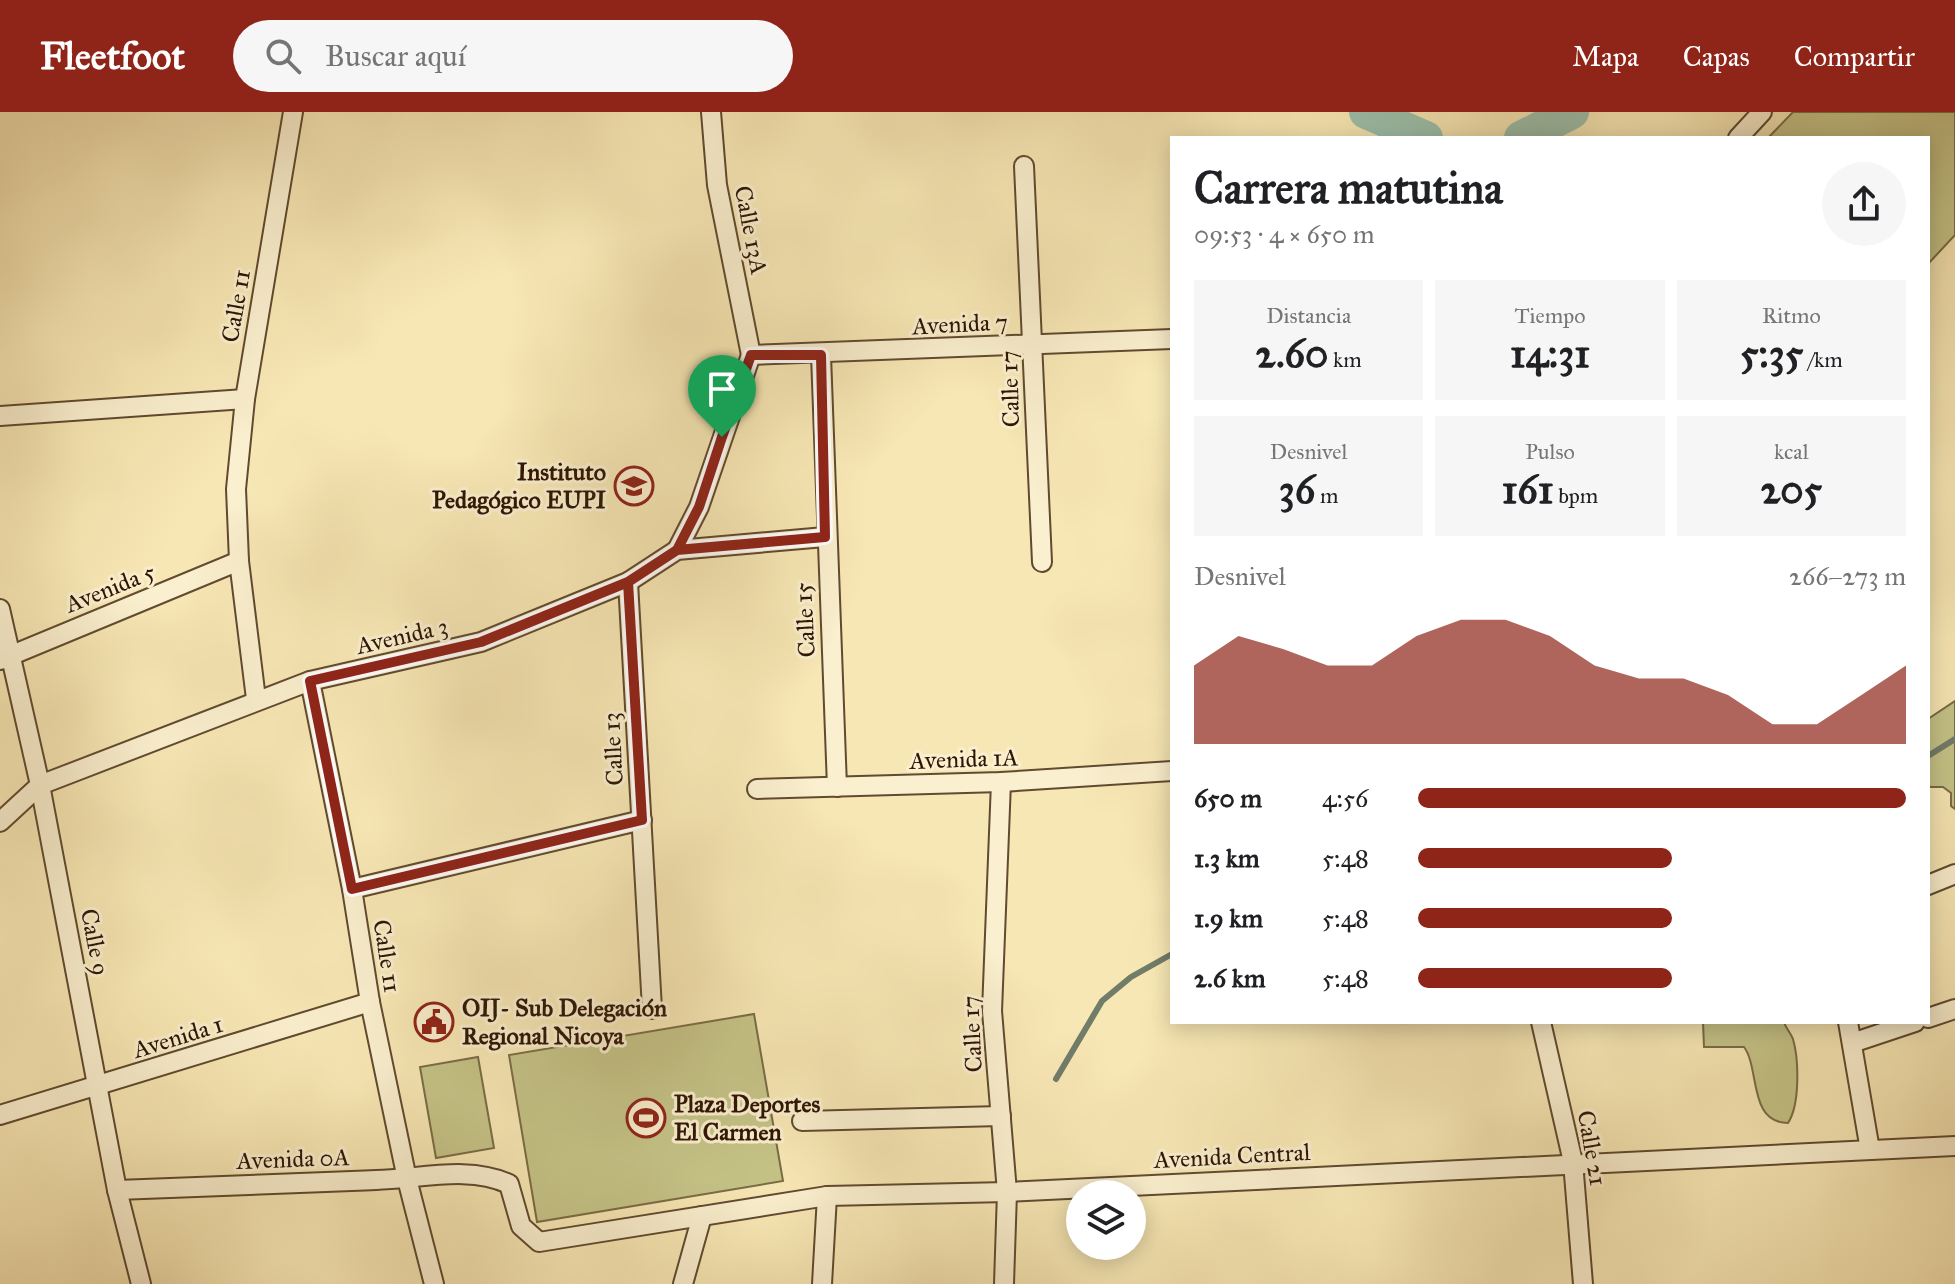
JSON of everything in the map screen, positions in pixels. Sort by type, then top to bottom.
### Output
[{"type":"street","name":"Calle 11","points":[[256,699],[239,561],[236,489],[245,399],[293,112]]},
{"type":"street","name":"Calle 13A","points":[[711,112],[717,185],[751,355]]},
{"type":"street","points":[[1740,136],[1762,112]]},
{"type":"street","name":"Calle 17","points":[[1024,166],[1042,562]]},
{"type":"street","name":"Avenida 7","points":[[751,355],[821,355],[1170,339]]},
{"type":"street","points":[[677,550],[699,507],[751,355]]},
{"type":"street","name":"Calle 15","points":[[821,355],[825,537],[837,787]]},
{"type":"street","points":[[0,416],[245,399]]},
{"type":"street","name":"Avenida 3","points":[[2,819],[40,785],[256,699],[310,681],[481,642],[628,582],[677,550],[825,537]]},
{"type":"street","name":"Avenida 5","points":[[5,657],[239,561]]},
{"type":"street","name":"Calle 13","points":[[628,582],[652,1009]]},
{"type":"street","name":"Calle 9","points":[[0,609],[5,657],[40,785],[117,1190],[141,1284]]},
{"type":"street","name":"Calle 11","points":[[310,681],[352,889],[370,1002],[407,1179],[434,1284]]},
{"type":"street","name":"Avenida 1A","points":[[757,789],[1001,782],[1170,771]]},
{"type":"street","name":"Calle 17","points":[[1001,782],[992,1011],[1007,1192],[1004,1284]]},
{"type":"street","points":[[352,889],[642,820]]},
{"type":"street","points":[[1930,884],[1955,874]]},
{"type":"street","name":"Avenida 1","points":[[0,1115],[98,1088],[370,1002]]},
{"type":"street","points":[[1930,1017],[1955,1009]]},
{"type":"street","name":"Calle 21","points":[[1541,1024],[1573,1162],[1583,1284]]},
{"type":"street","points":[[1848,1024],[1870,1150]]},
{"type":"street","points":[[1852,1043],[1909,1024]]},
{"type":"street","points":[[802,1121],[1001,1116]]},
{"type":"street","name":"Avenida Central","points":[[521,1226],[539,1242],[827,1196],[1007,1192],[1573,1162],[1955,1146]]},
{"type":"street","name":"Avenida 0A","points":[[117,1190],[407,1179],[471,1173],[493,1176],[509,1184],[521,1226]]},
{"type":"street","points":[[822,1284],[827,1196]]},
{"type":"street","points":[[683,1284],[702,1216]]},
{"type":"shaded area","points":[[1793,112],[1955,112],[1955,235],[1930,262],[1930,136],[1770,136]]},
{"type":"shaded area","points":[[1955,701],[1955,809],[1951,806],[1951,793],[1943,787],[1930,787],[1930,718]]},
{"type":"shaded area","name":"Plaza Deportes El Carmen","points":[[754,1014],[783,1181],[537,1222],[509,1055]]},
{"type":"shaded area","points":[[1703,1024],[1785,1024],[1793,1039],[1797,1070],[1795,1105],[1788,1123],[1775,1121],[1766,1114],[1744,1047],[1704,1047]]},
{"type":"shaded area","points":[[478,1057],[494,1148],[436,1158],[420,1067]]},
{"type":"waterway","points":[[1366,112],[1421,136]]},
{"type":"waterway","points":[[1525,136],[1572,112]]},
{"type":"waterway","points":[[1930,755],[1955,739]]},
{"type":"waterway","points":[[1056,1079],[1102,1001],[1131,977],[1170,955]]},
{"type":"place","name":"Instituto Pedagógico EUPI","points":[[634,486]]},
{"type":"place","name":"OIJ- Sub Delegación Regional Nicoya","points":[[434,1022]]},
{"type":"place","name":"Plaza Deportes El Carmen","points":[[646,1118]]},
{"type":"route","points":[[722,437],[699,507],[677,550],[628,582],[642,820],[352,889],[310,681],[481,642],[628,582],[677,550],[825,537],[821,355],[751,355],[722,437]]}]
